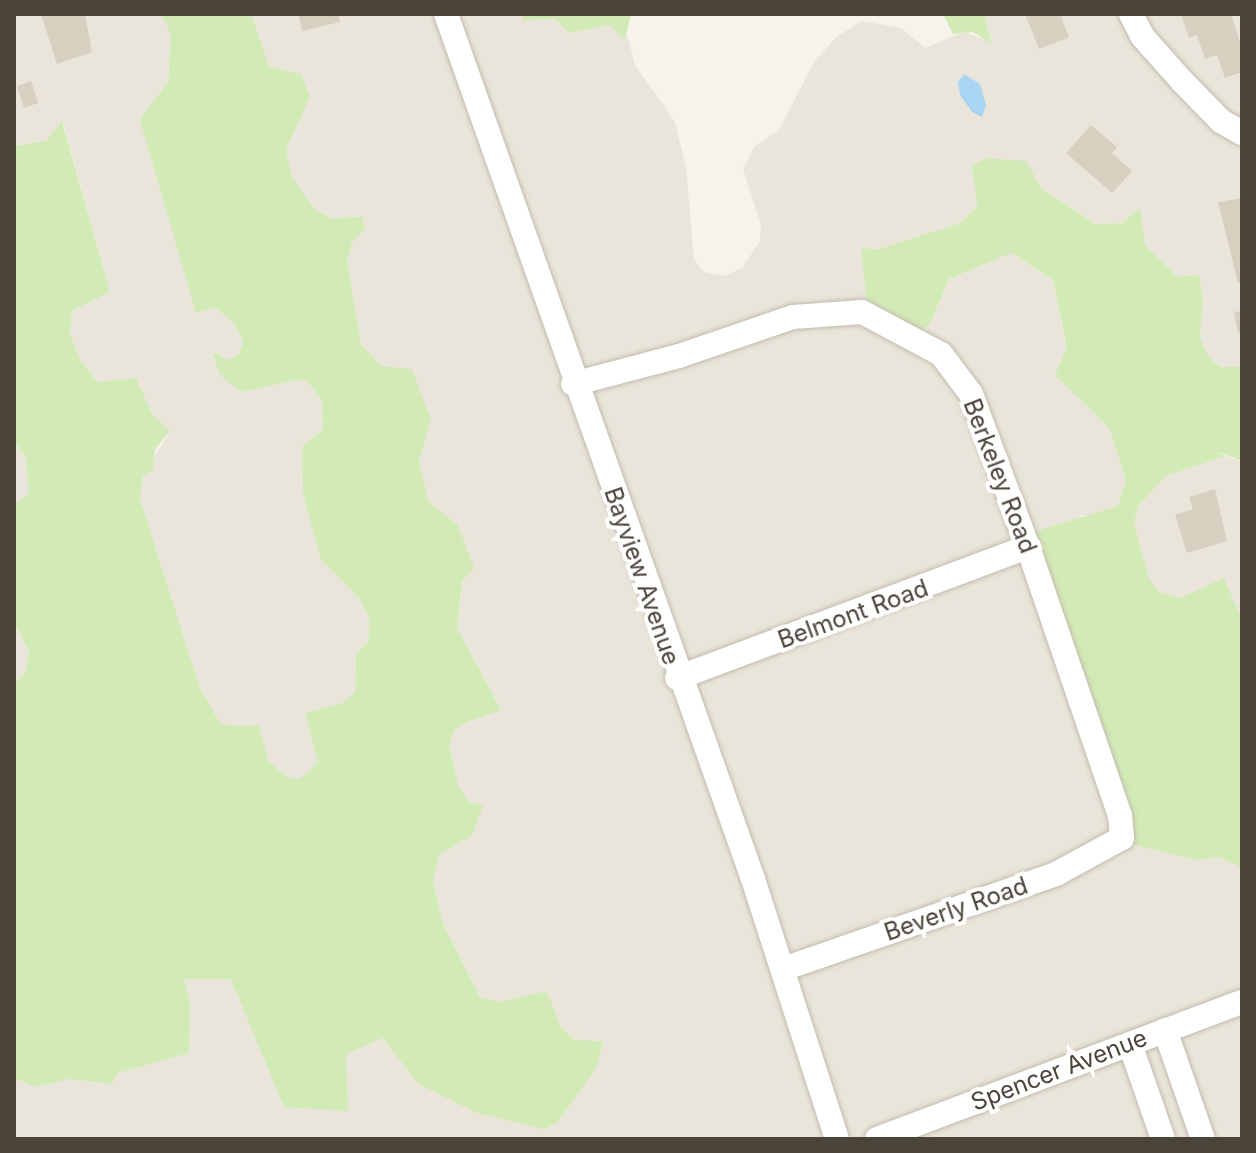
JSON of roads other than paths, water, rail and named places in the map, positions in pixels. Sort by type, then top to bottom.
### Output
[{"type":"street","name":"Bayview Avenue","points":[[446,14],[573,384],[783,969],[837,1139]]},
{"type":"street","points":[[1131,14],[1142,36],[1181,80],[1221,121],[1242,133]]},
{"type":"street","name":"Berkeley Road","points":[[573,384],[679,356],[793,317],[862,312],[941,354],[971,394],[1028,547],[1120,815],[1122,838]]},
{"type":"street","name":"Belmont Road","points":[[677,678],[1028,547]]},
{"type":"street","name":"Beverly Road","points":[[783,969],[1056,874],[1122,838]]},
{"type":"street","name":"Spencer Avenue","points":[[877,1139],[1242,1002]]},
{"type":"street","points":[[1165,1030],[1203,1139]]},
{"type":"street","points":[[1130,1044],[1163,1139]]},
{"type":"water","points":[[964,74],[980,84],[986,105],[982,117],[972,112],[960,95],[958,82]]}]
